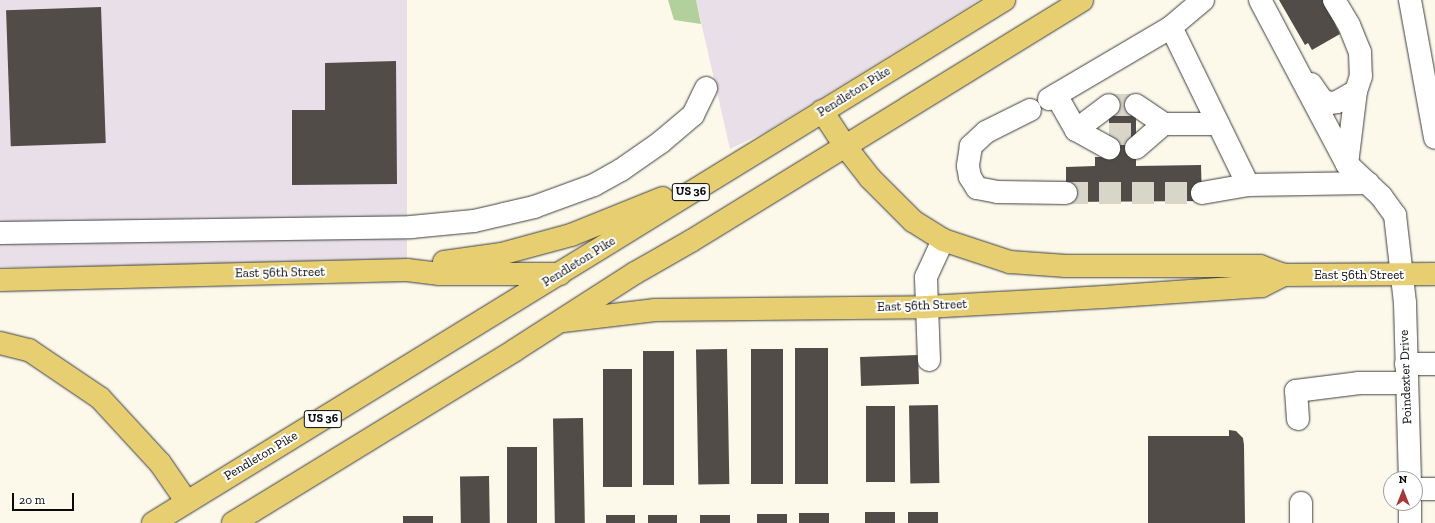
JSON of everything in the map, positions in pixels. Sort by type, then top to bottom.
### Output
[{"type":"main road","name":"Pendleton Pike","points":[[153,523],[1004,0]]},
{"type":"main road","points":[[233,523],[635,273],[691,241],[1082,0]]},
{"type":"main road","name":"East 56th Street","points":[[822,111],[845,146],[870,178],[913,221],[943,240],[1010,262],[1066,266],[1260,266],[1284,275],[1435,274]]},
{"type":"main road","points":[[406,270],[434,263],[501,254],[571,235],[716,176]]},
{"type":"main road","name":"East 56th Street","points":[[0,280],[406,270],[440,274],[560,274]]},
{"type":"main road","name":"East 56th Street","points":[[558,322],[655,310],[926,307],[1104,297],[1262,286],[1284,275]]},
{"type":"main road","points":[[0,343],[29,350],[100,398],[160,463],[187,502]]},
{"type":"street","points":[[1109,127],[1076,130],[1052,97],[1171,27],[1203,0]]},
{"type":"street","points":[[1261,0],[1274,8],[1310,83],[1323,101],[1331,103],[1337,102],[1356,91]]},
{"type":"street","name":"Poindexter Drive","points":[[1261,0],[1347,164],[1381,196],[1395,216],[1402,274],[1410,471]]},
{"type":"street","points":[[1334,0],[1349,26],[1360,52],[1361,76],[1356,91],[1347,164]]},
{"type":"street","points":[[1410,0],[1435,138]]},
{"type":"street","points":[[1171,27],[1248,185]]},
{"type":"street","points":[[0,233],[411,227],[474,221],[534,207],[594,185],[621,170],[661,142],[693,115],[706,88]]},
{"type":"street","points":[[1030,110],[986,132],[971,146],[968,166],[970,177],[976,188],[998,192],[1066,193]]},
{"type":"street","points":[[1164,124],[1136,126],[1164,124],[1218,124]]},
{"type":"street","points":[[1202,193],[1248,185],[1368,183]]},
{"type":"street","points":[[929,360],[926,277],[943,240]]},
{"type":"street","points":[[1298,419],[1296,391],[1359,383],[1406,374],[1435,364]]},
{"type":"street","points":[[1423,489],[1435,488]]},
{"type":"street","points":[[1410,511],[1410,523]]},
{"type":"shaded area","points":[[0,0],[407,0],[407,267],[0,267]]},
{"type":"shaded area","points":[[696,0],[979,0],[767,131],[730,149]]},
{"type":"green space","points":[[668,0],[696,0],[701,24],[674,20]]},
{"type":"building","points":[[1279,0],[1323,0],[1337,23],[1335,24],[1340,34],[1312,50],[1308,43],[1305,45]]},
{"type":"building","points":[[101,7],[106,143],[11,146],[6,10]]},
{"type":"building","points":[[396,61],[397,184],[292,185],[292,110],[325,110],[325,63]]},
{"type":"building","points":[[1109,96],[1136,96],[1136,166],[1201,165],[1202,201],[1066,202],[1066,167],[1095,166],[1095,157],[1109,157]]},
{"type":"building","points":[[795,348],[828,348],[828,484],[795,484]]},
{"type":"building","points":[[727,349],[729,484],[698,485],[696,350]]},
{"type":"building","points":[[751,349],[783,349],[783,484],[751,484]]},
{"type":"building","points":[[643,351],[674,351],[674,485],[643,485]]},
{"type":"building","points":[[918,355],[919,384],[861,386],[860,357]]},
{"type":"building","points":[[603,369],[632,369],[632,487],[603,487]]},
{"type":"building","points":[[938,405],[939,483],[910,483],[909,406]]},
{"type":"building","points":[[866,406],[895,406],[895,482],[866,482]]},
{"type":"building","points":[[583,418],[585,523],[555,523],[553,419]]},
{"type":"building","points":[[1229,430],[1236,431],[1243,438],[1245,523],[1148,523],[1148,436],[1229,436]]},
{"type":"building","points":[[507,447],[537,447],[537,523],[507,523]]},
{"type":"building","points":[[489,476],[490,523],[461,523],[460,477]]},
{"type":"building","points":[[865,512],[895,512],[895,523],[865,523]]},
{"type":"building","points":[[908,512],[938,512],[938,523],[908,523]]},
{"type":"building","points":[[799,513],[829,513],[829,523],[799,523]]},
{"type":"building","points":[[757,514],[787,514],[787,523],[757,523]]},
{"type":"building","points":[[606,515],[635,515],[635,523],[606,523]]},
{"type":"building","points":[[648,515],[677,515],[677,523],[648,523]]},
{"type":"building","points":[[700,515],[730,515],[730,523],[700,523]]},
{"type":"building","points":[[403,516],[433,516],[433,523],[403,523]]},
{"type":"tunnel","points":[[1109,105],[1136,105]]},
{"type":"tunnel","points":[[1109,134],[1136,134]]},
{"type":"tunnel","points":[[1066,193],[1202,193]]}]
